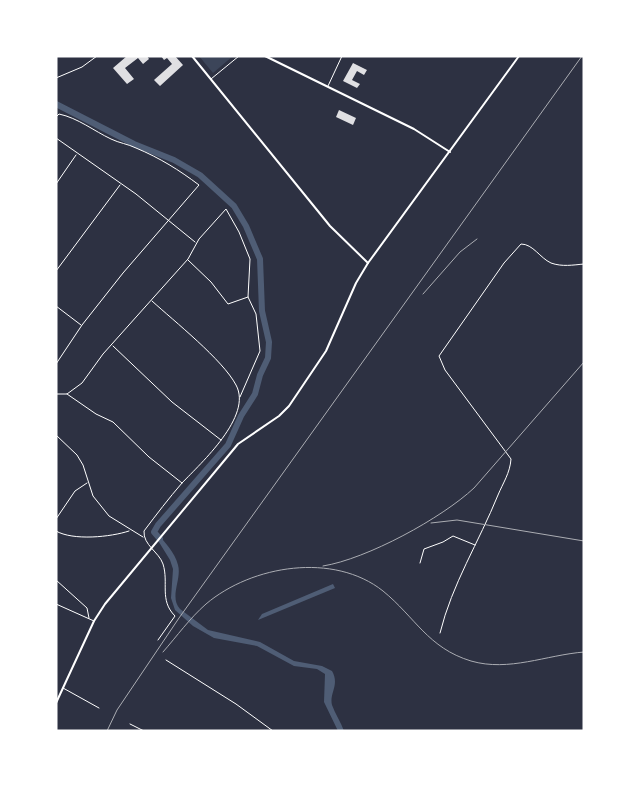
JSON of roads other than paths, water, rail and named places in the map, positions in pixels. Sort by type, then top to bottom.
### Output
[{"type":"street","points":[[56,78],[82,67],[97,56]]},
{"type":"street","points":[[192,56],[330,226],[368,264]]},
{"type":"street","points":[[211,79],[239,56]]},
{"type":"street","points":[[265,56],[414,128],[450,152]]},
{"type":"street","points":[[327,86],[342,56]]},
{"type":"street","points":[[56,703],[94,621],[117,588],[156,544],[238,444],[279,416],[289,406],[326,351],[356,283],[368,264],[519,56]]},
{"type":"street","points":[[56,117],[59,114],[67,116],[96,129],[110,139],[162,160],[199,185],[145,246],[82,325],[56,364]]},
{"type":"street","points":[[56,138],[169,220],[196,242]]},
{"type":"street","points":[[56,184],[76,154]]},
{"type":"street","points":[[56,271],[120,185]]},
{"type":"street","points":[[67,394],[82,383],[188,259],[196,242],[226,209],[240,232],[250,259],[248,297],[256,314],[260,351],[240,397],[234,417],[221,440],[144,531],[144,538]]},
{"type":"street","points":[[440,633],[454,587],[509,473],[511,459],[445,370],[439,356],[491,281],[521,244],[526,244],[551,263],[562,266],[584,264]]},
{"type":"street","points":[[188,259],[211,282],[228,304],[248,297]]},
{"type":"street","points":[[151,301],[212,356],[236,383],[240,397]]},
{"type":"street","points":[[56,306],[82,325]]},
{"type":"street","points":[[113,346],[172,402],[221,440]]},
{"type":"street","points":[[56,394],[67,394],[96,414],[113,422],[149,457],[182,484]]},
{"type":"street","points":[[56,435],[77,455],[83,465],[93,496],[110,516],[130,531],[144,538],[163,563],[164,597],[167,606],[175,616],[158,640]]},
{"type":"street","points":[[56,519],[57,514],[75,491],[88,482]]},
{"type":"street","points":[[56,531],[64,535],[99,538],[130,531]]},
{"type":"street","points":[[420,564],[424,548],[443,542],[453,536],[475,545]]},
{"type":"street","points":[[56,580],[87,608],[89,618]]},
{"type":"street","points":[[56,604],[94,621]]},
{"type":"street","points":[[166,660],[236,704],[273,731]]},
{"type":"street","points":[[63,688],[99,708]]},
{"type":"street","points":[[130,724],[144,731]]},
{"type":"waterway","points":[[56,104],[134,144],[174,160],[200,175],[234,206],[246,226],[260,259],[262,311],[269,342],[268,358],[260,375],[255,394],[241,416],[228,445],[158,525],[154,532],[160,539]]},
{"type":"railway","points":[[107,731],[117,710],[179,618],[582,56]]},
{"type":"railway","points":[[423,294],[460,252],[477,239]]},
{"type":"railway","points":[[323,566],[361,555],[403,536],[460,500],[474,488],[584,362]]},
{"type":"railway","points":[[431,523],[457,520],[584,541]]},
{"type":"railway","points":[[163,652],[200,609],[225,591],[246,580],[269,572],[293,568],[318,568],[341,571],[363,579],[383,591],[433,640],[456,655],[471,661],[485,664],[513,664],[584,652]]}]
